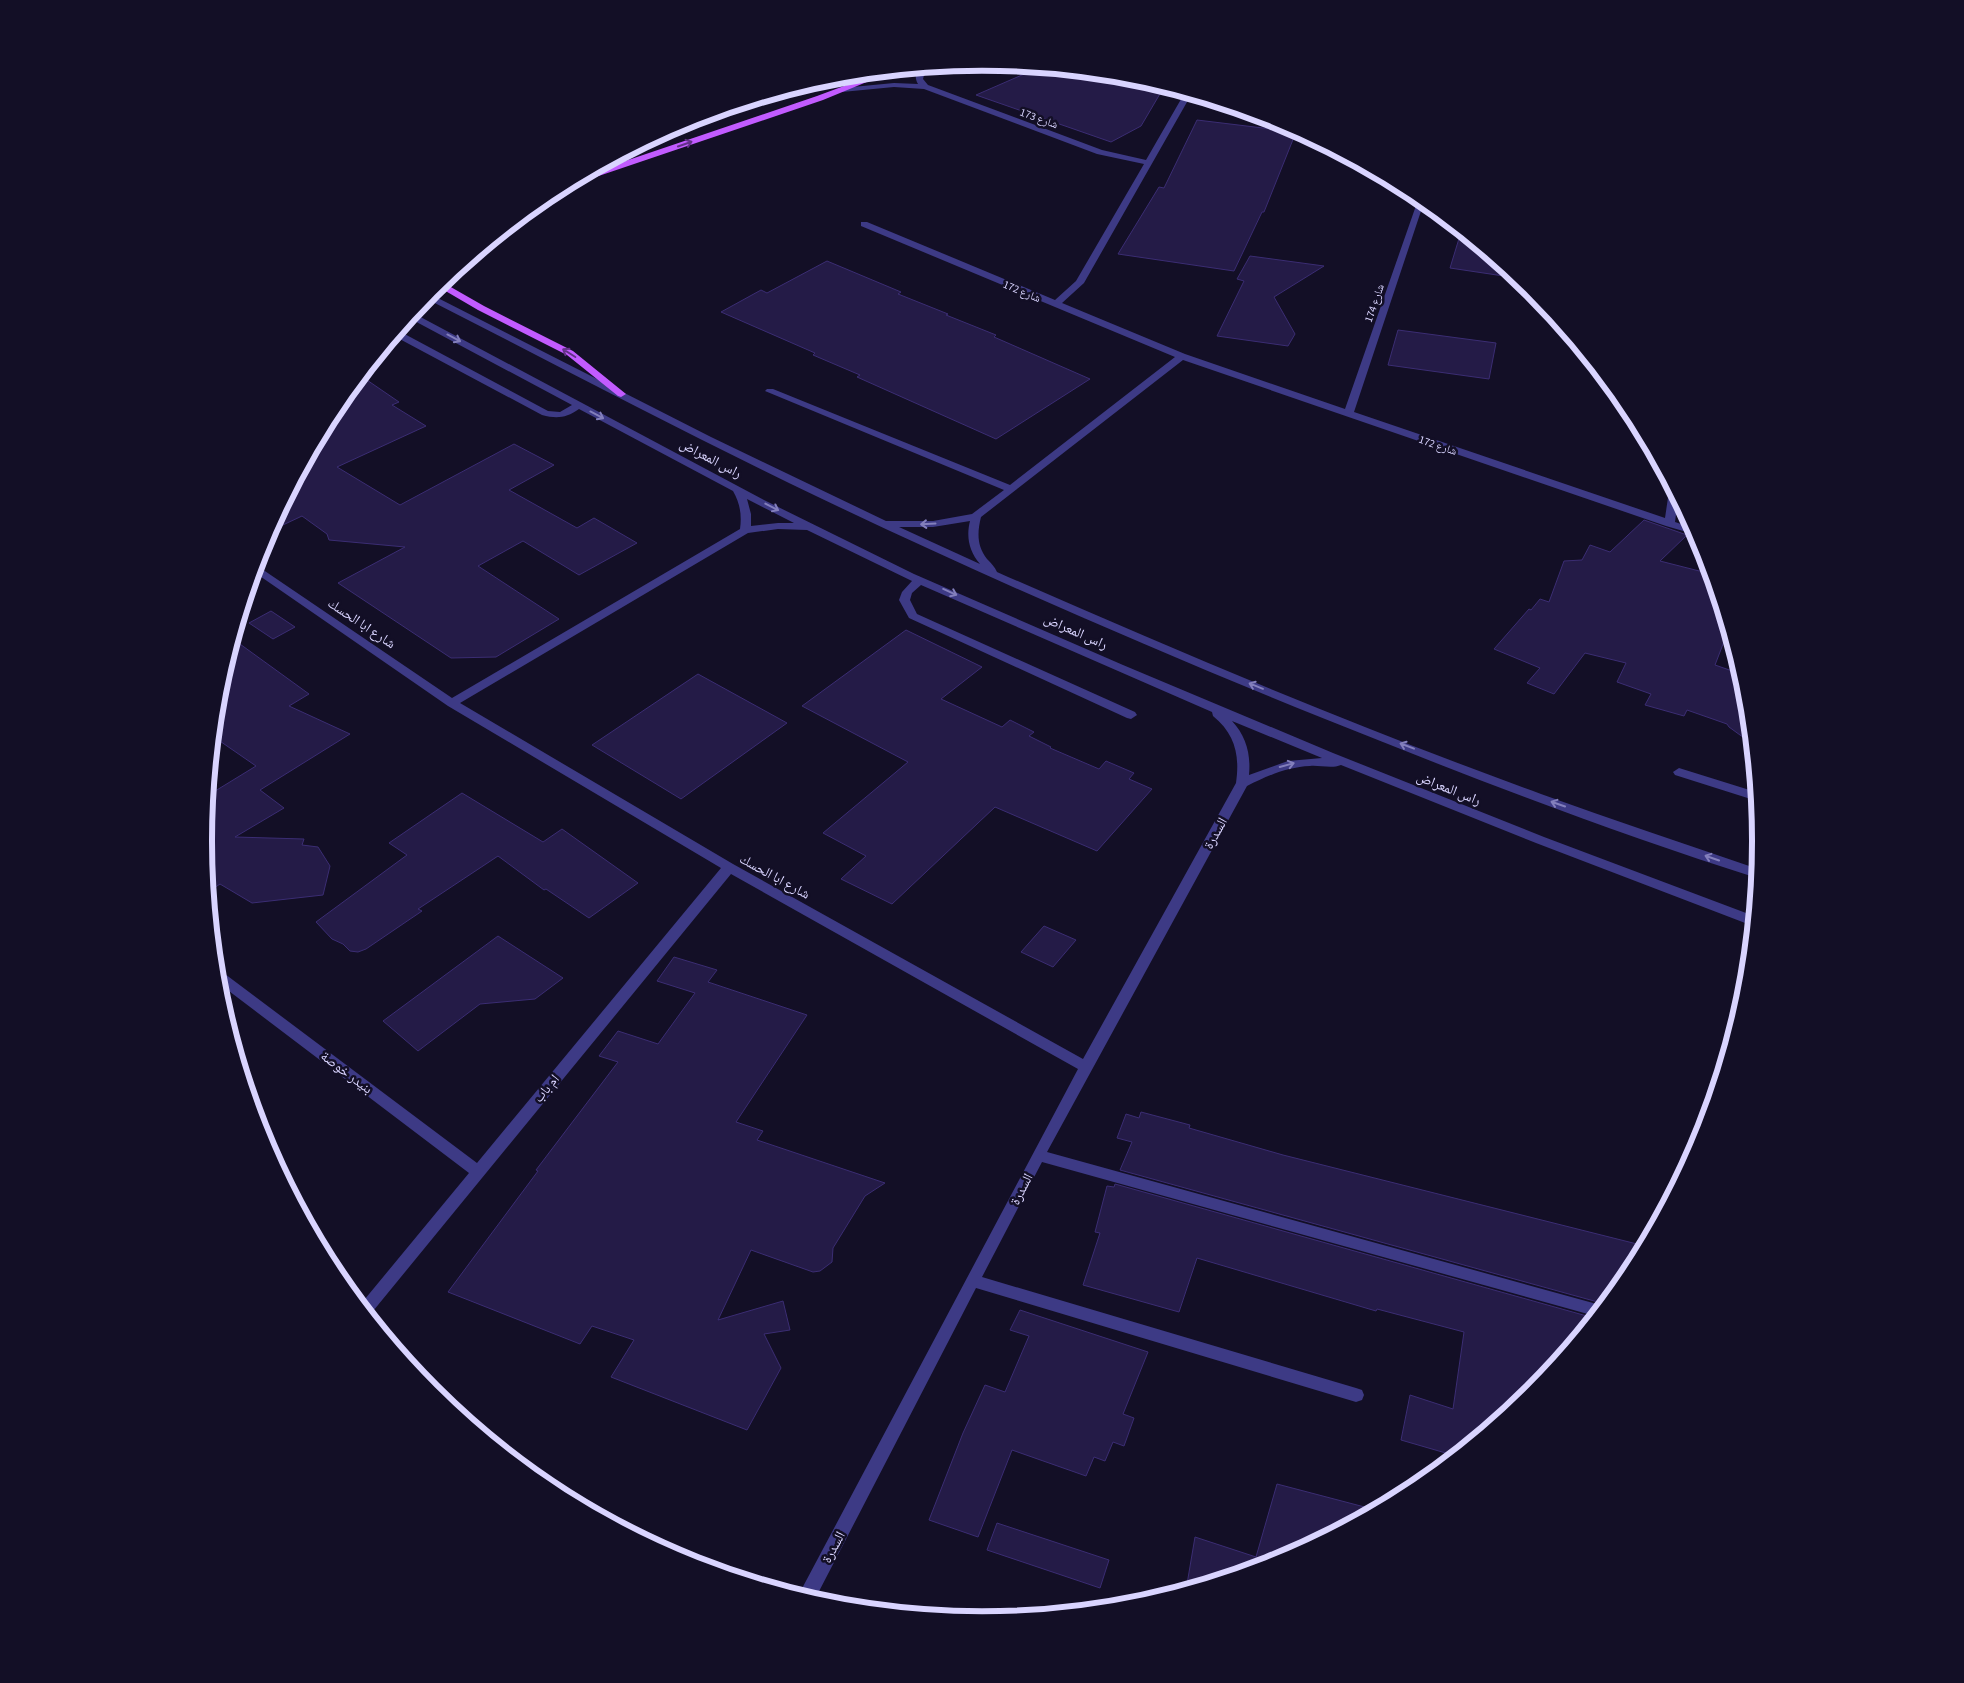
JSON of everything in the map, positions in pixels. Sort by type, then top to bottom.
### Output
[{"type":"main road","points":[[600,173],[867,80]]},
{"type":"main road","points":[[446,288],[570,353],[621,394]]},
{"type":"street","points":[[919,74],[919,80],[925,87]]},
{"type":"street","name":"شارع 173","points":[[842,90],[894,85],[925,87],[1106,154],[1148,163]]},
{"type":"street","points":[[1055,304],[1080,283],[1185,98]]},
{"type":"street","name":"شارع 174","points":[[1348,414],[1418,207]]},
{"type":"street","name":"شارع 172","points":[[864,224],[1182,356],[1686,529]]},
{"type":"street","name":"راس المعراض","points":[[434,300],[737,454],[995,575],[1146,641],[1328,715],[1536,796],[1751,872]]},
{"type":"street","name":"راس المعراض","points":[[417,319],[737,490],[920,580],[1204,704],[1355,766],[1583,858],[1748,919]]},
{"type":"street","points":[[401,337],[545,413],[557,416],[567,413],[578,405]]},
{"type":"street","points":[[875,520],[900,524],[926,525],[952,522],[976,516],[1182,356]]},
{"type":"street","points":[[770,391],[1011,489]]},
{"type":"street","points":[[737,490],[743,499],[746,509],[745,530]]},
{"type":"street","points":[[1670,524],[1673,501]]},
{"type":"street","points":[[976,516],[971,531],[974,547],[983,562],[995,575]]},
{"type":"street","points":[[452,703],[745,530],[778,526],[812,527]]},
{"type":"street","name":"شارع ابا الحسك","points":[[261,573],[452,703],[729,867],[1087,1068]]},
{"type":"street","points":[[920,580],[906,593],[904,601],[906,609],[912,616],[1131,715]]},
{"type":"street","name":"السدرة","points":[[809,1592],[1038,1155],[1242,783],[1246,764],[1243,747],[1235,731],[1222,717],[1204,704]]},
{"type":"street","points":[[1242,783],[1268,770],[1294,763],[1325,761],[1355,766]]},
{"type":"street","points":[[1679,772],[1751,794]]},
{"type":"street","name":"ام باب","points":[[368,1305],[729,867]]},
{"type":"street","name":"بنيدر خوصة","points":[[225,981],[477,1171]]},
{"type":"street","points":[[1038,1155],[1594,1309]]},
{"type":"street","points":[[973,1281],[1356,1395]]},
{"type":"building","points":[[1027,73],[1083,78],[1161,92],[1141,126],[1111,142],[976,95]]},
{"type":"building","points":[[1197,120],[1276,130],[1294,138],[1264,212],[1262,212],[1234,271],[1118,254],[1159,187],[1164,188]]},
{"type":"building","points":[[1459,237],[1505,276],[1450,268]]},
{"type":"building","points":[[1250,256],[1324,266],[1274,297],[1295,334],[1288,346],[1217,336],[1244,281],[1237,279]]},
{"type":"building","points":[[827,261],[901,292],[898,294],[996,335],[994,337],[1090,379],[996,439],[857,377],[860,375],[813,355],[815,353],[721,312],[761,290],[767,293]]},
{"type":"building","points":[[1398,330],[1496,343],[1489,379],[1388,365]]},
{"type":"building","points":[[366,380],[399,402],[392,405],[426,426],[337,467],[400,505],[514,444],[554,465],[509,490],[577,528],[594,518],[637,543],[579,575],[523,541],[478,566],[559,619],[496,657],[451,658],[338,583],[405,547],[329,540],[327,534],[302,516],[279,527],[315,456]]},
{"type":"building","points":[[1644,520],[1687,535],[1660,561],[1703,572],[1725,639],[1715,665],[1733,671],[1746,739],[1727,724],[1687,710],[1684,716],[1645,705],[1651,694],[1617,682],[1626,663],[1585,653],[1554,694],[1527,683],[1540,668],[1494,649],[1540,599],[1549,602],[1564,561],[1582,560],[1590,545],[1610,552]]},
{"type":"building","points":[[271,611],[295,627],[273,639],[249,623]]},
{"type":"building","points":[[906,630],[982,667],[941,699],[1002,727],[1010,720],[1034,732],[1029,736],[1050,748],[1099,769],[1106,761],[1134,773],[1129,779],[1152,789],[1097,851],[995,807],[892,904],[841,879],[866,856],[823,833],[908,762],[802,706]]},
{"type":"building","points":[[238,643],[309,694],[289,706],[350,734],[260,790],[284,808],[235,837],[304,839],[302,845],[318,847],[330,866],[323,895],[252,903],[220,884],[213,889],[213,792],[256,766],[218,740]]},
{"type":"building","points":[[698,674],[787,723],[681,799],[592,745]]},
{"type":"building","points":[[462,793],[543,842],[562,829],[638,883],[589,918],[546,889],[544,890],[498,856],[418,909],[422,911],[366,949],[358,952],[350,951],[343,944],[332,939],[316,922],[407,855],[389,843]]},
{"type":"building","points":[[1044,926],[1076,940],[1053,967],[1021,952]]},
{"type":"building","points":[[498,936],[563,978],[535,999],[480,1004],[418,1051],[383,1021]]},
{"type":"building","points":[[674,957],[717,970],[708,982],[807,1015],[736,1122],[763,1131],[757,1140],[885,1183],[865,1196],[833,1248],[832,1262],[820,1271],[813,1272],[751,1250],[718,1320],[783,1301],[790,1330],[764,1334],[781,1368],[747,1430],[611,1377],[634,1340],[592,1326],[580,1344],[448,1292],[538,1171],[536,1170],[618,1062],[599,1056],[618,1031],[658,1044],[695,993],[657,981]]},
{"type":"building","points":[[1141,1112],[1190,1125],[1189,1128],[1283,1155],[1638,1244],[1599,1302],[1120,1170],[1132,1142],[1117,1138],[1126,1114],[1139,1118]]},
{"type":"building","points":[[1115,1184],[1588,1316],[1527,1386],[1490,1421],[1449,1454],[1401,1440],[1410,1395],[1453,1409],[1464,1332],[1377,1309],[1376,1311],[1197,1258],[1179,1312],[1083,1285],[1100,1233],[1095,1232],[1107,1186],[1114,1187]]},
{"type":"building","points":[[1020,1310],[1148,1352],[1123,1414],[1134,1418],[1124,1446],[1113,1442],[1105,1461],[1094,1457],[1086,1476],[1012,1450],[978,1537],[929,1520],[963,1433],[985,1385],[1005,1392],[1029,1336],[1010,1330]]},
{"type":"building","points":[[1277,1484],[1369,1508],[1277,1553],[1230,1571],[1187,1584],[1195,1537],[1256,1557]]},
{"type":"building","points":[[997,1523],[1109,1560],[1100,1588],[987,1550]]}]
